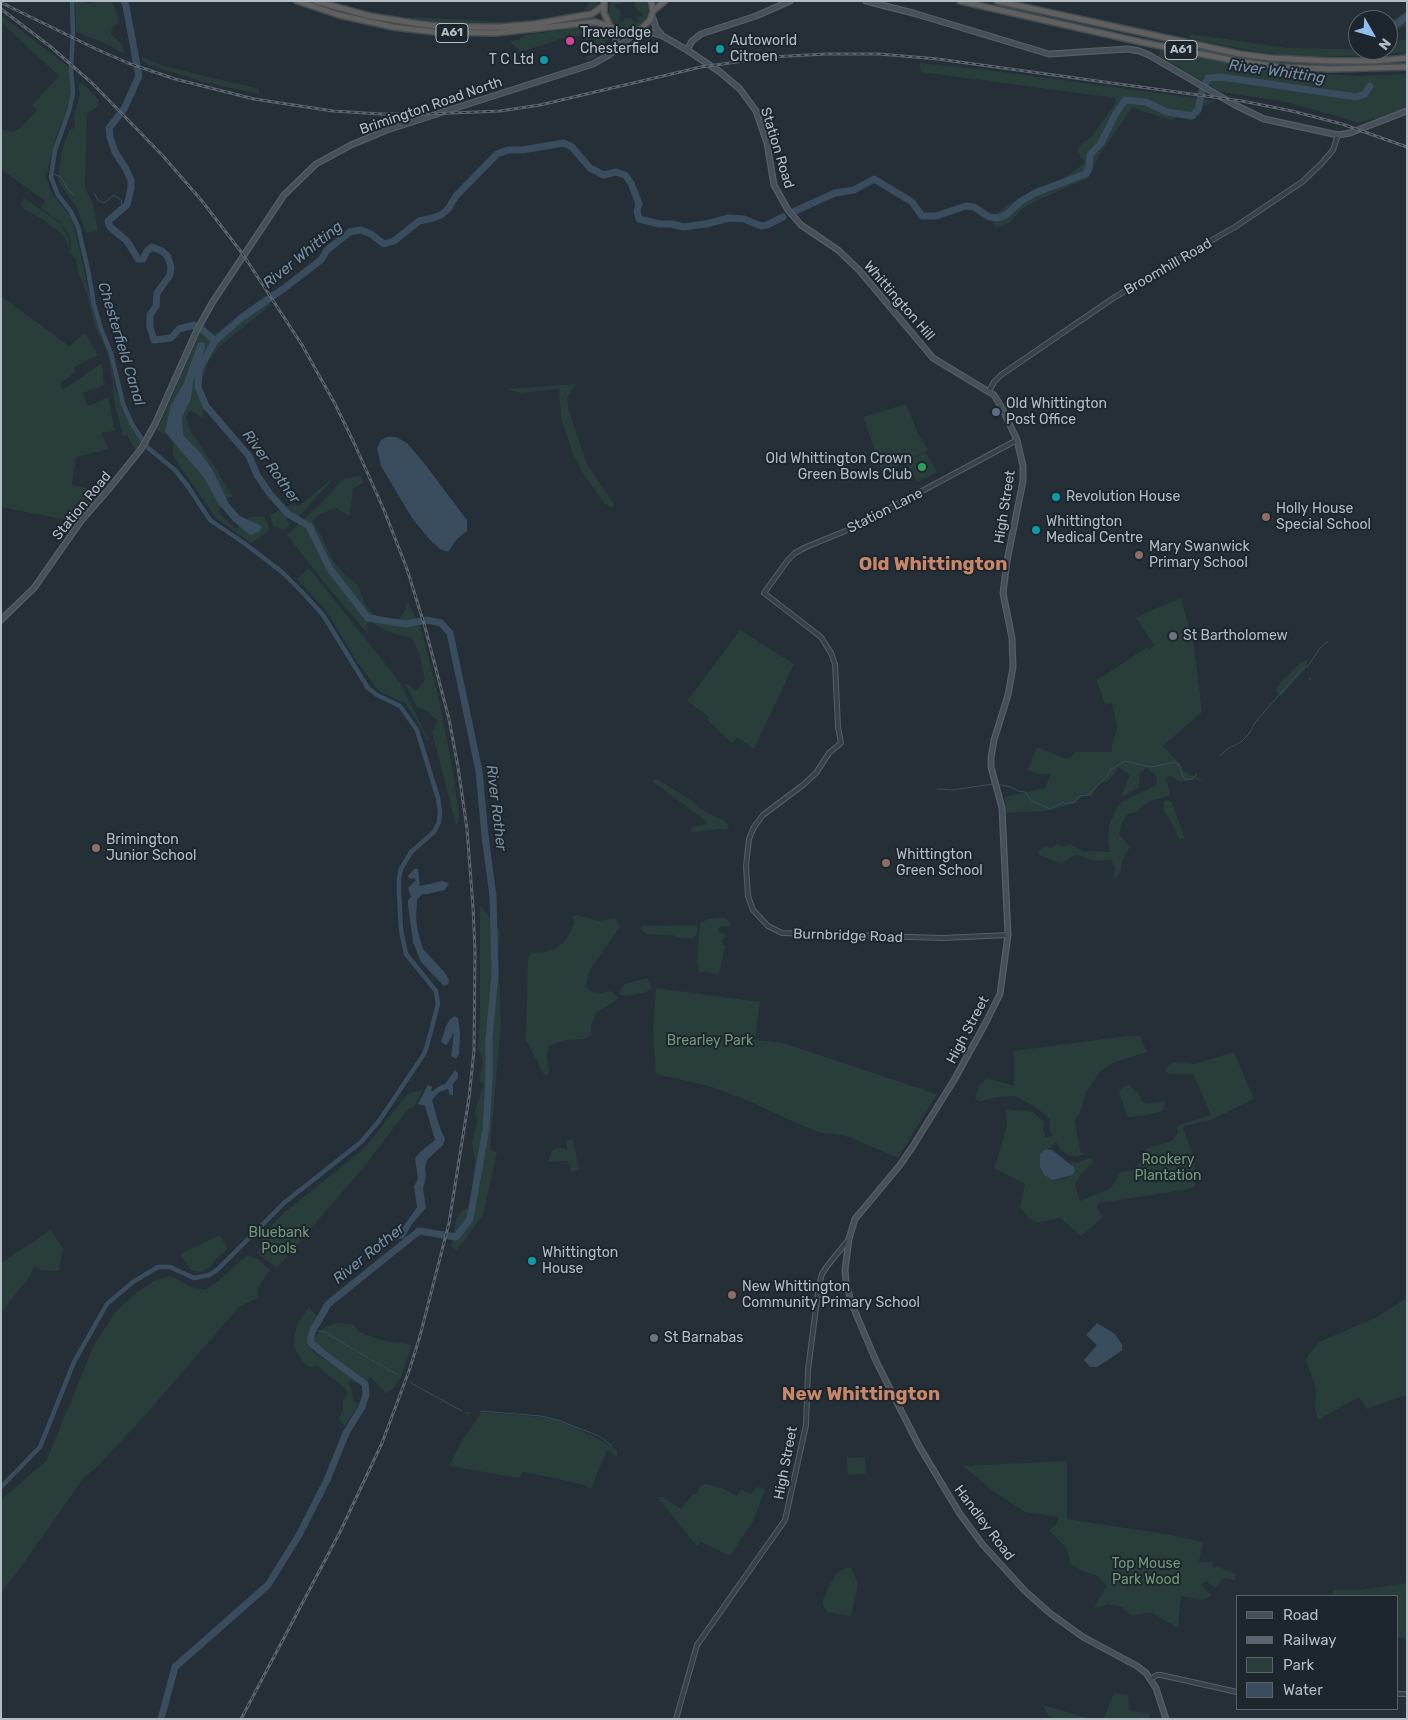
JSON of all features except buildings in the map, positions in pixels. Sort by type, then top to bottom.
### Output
[{"type":"highway","name":"A61","points":[[296,1],[339,15],[393,27],[435,32],[496,33],[595,22],[612,27]]},
{"type":"highway","name":"A61","points":[[315,1],[370,16],[420,24],[500,27],[535,24],[592,14],[600,9],[604,3]]},
{"type":"highway","points":[[651,1],[652,13]]},
{"type":"highway","points":[[604,3],[606,20],[612,27],[626,33],[638,31],[647,24],[652,13],[665,1]]},
{"type":"highway","name":"A61","points":[[960,1],[1231,60],[1280,67],[1320,69],[1407,67]]},
{"type":"highway","name":"A61","points":[[996,1],[1248,55],[1329,61],[1375,61],[1407,58]]},
{"type":"main road","points":[[687,50],[692,41],[701,34],[756,16],[790,1]]},
{"type":"main road","points":[[866,1],[913,13],[1049,54],[1140,51],[1264,119],[1338,135],[1350,133],[1407,112]]},
{"type":"main road","points":[[652,13],[656,28],[661,35]]},
{"type":"main road","points":[[612,27],[616,37],[616,48]]},
{"type":"main road","name":"Station Road","points":[[638,31],[661,35],[720,72],[740,89],[752,104],[763,130],[774,185],[795,220]]},
{"type":"main road","name":"Brimington Road North","points":[[166,396],[202,320],[230,275],[284,195],[316,164],[351,145],[387,130],[593,64],[609,55],[638,31]]},
{"type":"main road","name":"Whittington Hill","points":[[795,220],[838,250],[859,270],[933,358],[989,391]]},
{"type":"main road","name":"High Street","points":[[849,1239],[855,1220],[900,1165],[954,1080],[1000,994],[1008,935],[1002,808],[991,767],[991,758],[994,740],[1008,695],[1013,667],[1012,638],[1003,593],[1007,562],[1023,481],[1023,466],[1017,440],[1002,408],[994,395],[989,391]]},
{"type":"main road","name":"Station Road","points":[[1,620],[34,588],[81,521],[141,449],[166,396]]},
{"type":"main road","name":"Handley Road","points":[[849,1239],[846,1281],[851,1302],[876,1361],[912,1433],[960,1514],[1000,1565],[1040,1604],[1083,1637],[1137,1666],[1150,1679]]},
{"type":"main road","points":[[1150,1679],[1156,1688],[1166,1719]]},
{"type":"street","name":"Broomhill Road","points":[[989,391],[1001,375],[1112,299],[1234,227],[1302,182],[1322,164],[1333,150],[1338,135]]},
{"type":"street","name":"Station Lane","points":[[842,743],[838,727],[835,664],[831,654],[820,637],[805,623],[764,593],[795,553],[855,527],[1017,440]]},
{"type":"street","name":"Burnbridge Road","points":[[842,743],[829,753],[816,772],[803,785],[763,814],[754,827],[749,839],[746,866],[748,896],[754,910],[768,926],[782,933],[943,938],[1008,935]]},
{"type":"street","name":"High Street","points":[[676,1719],[697,1645],[785,1520],[806,1425],[808,1370],[822,1274],[849,1239]]},
{"type":"street","points":[[1150,1679],[1161,1676],[1236,1692]]},
{"type":"green space","points":[[75,1],[89,4],[111,1],[117,12],[119,23],[112,27],[111,34],[122,45],[125,54],[102,42],[76,32]]},
{"type":"green space","points":[[590,1],[599,1],[595,8],[564,18],[514,25],[456,25],[412,22],[413,17],[501,22],[555,18],[563,14],[584,11]]},
{"type":"green space","points":[[610,1],[622,1],[623,4],[615,4],[614,6],[620,10],[620,23],[626,18],[631,18],[636,23],[639,21],[636,16],[642,17],[643,14],[637,10],[634,4],[636,1],[646,1],[648,8],[647,16],[637,28],[623,29],[612,21],[609,16]]},
{"type":"green space","points":[[1407,12],[1407,25],[1398,30],[1398,17]]},
{"type":"green space","points":[[1,15],[69,67],[71,91],[65,115],[56,137],[46,177],[51,192],[71,217],[94,314],[101,336],[110,353],[115,387],[123,408],[141,441],[136,451],[127,435],[123,436],[115,406],[109,357],[94,324],[76,259],[70,253],[71,243],[69,235],[60,222],[41,208],[45,201],[1,169],[1,129],[13,132],[21,127],[37,110],[32,105],[59,76],[1,22]]},
{"type":"green space","points":[[593,26],[604,29],[611,34],[596,57],[575,65],[587,60],[587,57],[599,47],[593,38],[586,41],[585,35],[558,39],[521,52],[509,41],[518,40],[525,35]]},
{"type":"green space","points":[[1191,34],[1288,48],[1348,49],[1348,56],[1309,57],[1260,52],[1192,39],[1190,37]]},
{"type":"green space","points":[[1407,39],[1407,52],[1398,53],[1398,41]]},
{"type":"green space","points":[[1160,50],[1259,69],[1356,76],[1407,74],[1407,109],[1383,120],[1373,119],[1358,123],[1281,101],[1221,92],[1159,56]]},
{"type":"green space","points":[[142,57],[164,66],[259,89],[259,94],[204,82],[148,65],[142,61]]},
{"type":"green space","points":[[920,63],[988,70],[1216,101],[1171,120],[1132,108],[1098,157],[1089,178],[1040,199],[1022,209],[1008,224],[995,228],[992,220],[996,214],[1009,204],[1038,187],[1053,182],[1055,184],[1085,163],[1077,151],[1083,142],[1092,136],[1116,102],[1115,98],[921,72]]},
{"type":"green space","points":[[82,83],[99,100],[97,107],[87,114],[85,188],[93,204],[98,231],[86,233],[77,208],[59,183],[58,178],[62,150],[70,129],[75,128],[74,116],[80,94],[78,85]]},
{"type":"green space","points":[[24,198],[61,224],[69,239],[69,248],[63,235],[42,219],[24,209],[20,203]]},
{"type":"green space","points":[[1,296],[69,346],[85,333],[98,355],[74,367],[75,372],[60,384],[63,390],[102,363],[104,385],[83,393],[88,406],[108,397],[115,431],[101,433],[109,449],[76,457],[72,485],[102,491],[77,522],[1,507]]},
{"type":"green space","points":[[265,296],[271,305],[220,346],[209,360],[202,380],[200,398],[204,409],[203,418],[191,410],[186,416],[190,430],[233,497],[229,497],[218,512],[236,529],[250,517],[264,516],[270,530],[251,543],[216,518],[173,456],[173,444],[168,436],[157,430],[200,333],[212,336]]},
{"type":"green space","points":[[576,384],[567,398],[569,411],[587,464],[614,504],[612,508],[604,503],[582,472],[573,453],[561,419],[559,389],[521,393],[505,389]]},
{"type":"green space","points":[[906,404],[918,433],[928,450],[883,474],[863,417]]},
{"type":"green space","name":"Old Whittington Crown Green Bowls Club","points":[[926,452],[937,472],[917,482],[906,462]]},
{"type":"green space","points":[[361,476],[364,482],[353,489],[349,516],[336,508],[318,515],[313,522],[333,561],[344,574],[358,585],[364,602],[371,612],[382,619],[397,622],[405,611],[407,601],[421,628],[438,696],[452,765],[459,816],[459,821],[456,825],[432,732],[438,721],[425,710],[417,707],[404,682],[416,691],[425,680],[420,656],[412,638],[392,633],[372,622],[367,624],[368,634],[287,535],[341,481]]},
{"type":"green space","points":[[333,477],[328,485],[298,517],[293,515],[286,519],[290,525],[285,530],[273,526],[270,515],[287,506],[300,505]]},
{"type":"green space","points":[[309,568],[400,683],[429,740],[426,740],[420,726],[405,703],[377,689],[355,659],[328,613],[297,579]]},
{"type":"green space","points":[[1181,598],[1194,646],[1202,712],[1163,746],[1182,766],[1184,772],[1204,782],[1195,779],[1180,782],[1171,776],[1166,778],[1170,795],[1148,802],[1136,812],[1127,814],[1119,834],[1130,847],[1122,860],[1121,870],[1114,881],[1115,868],[1111,860],[1094,861],[1077,855],[1062,864],[1039,855],[1039,851],[1045,847],[1052,848],[1057,844],[1064,847],[1069,844],[1085,852],[1110,852],[1108,842],[1109,825],[1121,802],[1156,785],[1157,777],[1147,768],[1140,773],[1139,787],[1121,797],[1130,775],[1118,767],[1107,782],[1100,782],[1091,797],[1085,794],[1075,803],[1046,811],[1006,813],[1005,797],[1045,788],[1051,774],[1038,774],[1027,770],[1037,747],[1064,758],[1070,758],[1076,752],[1112,752],[1117,727],[1112,703],[1105,705],[1096,679],[1147,647],[1149,650],[1154,645],[1136,618]]},
{"type":"green space","points":[[740,630],[794,664],[754,749],[737,737],[732,743],[707,720],[709,717],[687,701]]},
{"type":"green space","points":[[1308,660],[1304,671],[1281,696],[1279,695],[1276,690],[1280,683],[1301,662]]},
{"type":"green space","points":[[655,778],[688,798],[707,813],[724,820],[729,826],[727,830],[690,831],[692,827],[707,824],[705,820],[653,782]]},
{"type":"green space","points":[[1164,801],[1172,802],[1185,839],[1179,839],[1163,810]]},
{"type":"green space","points":[[480,905],[500,931],[498,955],[501,1023],[490,1148],[492,1151],[497,1152],[483,1215],[457,1250],[451,1247],[456,1219],[463,1210],[470,1206],[475,1162],[472,1142],[477,1122],[475,1110],[484,1085],[479,1079],[483,1061],[478,1048]]},
{"type":"green space","points":[[578,915],[598,921],[616,918],[620,927],[592,967],[588,975],[586,987],[592,992],[603,993],[611,991],[618,998],[597,1012],[591,1026],[592,1034],[585,1039],[567,1040],[549,1046],[547,1055],[549,1072],[547,1076],[543,1073],[526,1040],[528,958],[531,953],[545,952],[556,948],[564,942],[574,923],[572,916]]},
{"type":"green space","points":[[724,917],[731,926],[721,926],[718,929],[725,934],[721,942],[726,947],[719,975],[699,972],[697,962],[700,923],[708,919]]},
{"type":"green space","points":[[697,925],[696,936],[692,938],[646,934],[640,928],[644,926]]},
{"type":"green space","points":[[647,978],[652,988],[645,993],[625,996],[618,994],[624,984]]},
{"type":"green space","name":"Brearley Park","points":[[656,988],[760,1002],[755,1040],[783,1043],[937,1094],[898,1158],[849,1137],[821,1133],[749,1101],[709,1086],[656,1074],[653,1028]]},
{"type":"green space","name":"Rookery Plantation","points":[[1126,1036],[1140,1036],[1147,1052],[1112,1063],[1099,1073],[1086,1092],[1081,1110],[1075,1120],[1080,1152],[1085,1154],[1075,1157],[1067,1154],[1061,1151],[1056,1142],[1052,1147],[1043,1151],[1040,1167],[1044,1175],[1053,1180],[1068,1178],[1074,1167],[1068,1160],[1076,1163],[1091,1158],[1093,1162],[1081,1174],[1075,1185],[1080,1201],[1109,1189],[1120,1172],[1133,1170],[1140,1163],[1147,1148],[1172,1141],[1178,1132],[1176,1126],[1211,1115],[1193,1074],[1170,1074],[1165,1071],[1173,1062],[1195,1064],[1234,1052],[1254,1099],[1211,1120],[1183,1128],[1194,1157],[1195,1187],[1098,1203],[1097,1208],[1103,1217],[1081,1236],[1060,1218],[1037,1223],[1028,1217],[1020,1207],[1025,1184],[994,1168],[1007,1127],[1006,1109],[1033,1112],[1044,1122],[1043,1129],[1046,1137],[1053,1136],[1050,1131],[1050,1119],[1034,1106],[1015,1096],[997,1097],[980,1102],[975,1099],[979,1086],[987,1078],[1014,1086],[1014,1051]]},
{"type":"green space","points":[[1130,1084],[1146,1104],[1165,1101],[1163,1111],[1149,1115],[1128,1117],[1119,1093],[1122,1088]]},
{"type":"green space","name":"Bluebank Pools","points":[[423,1090],[413,1108],[409,1108],[363,1168],[277,1268],[257,1253],[263,1243],[262,1235],[285,1212],[362,1150],[407,1094]]},
{"type":"green space","points":[[567,1140],[573,1140],[579,1169],[571,1173],[568,1161],[548,1162],[552,1151],[558,1147],[567,1149]]},
{"type":"green space","points":[[51,1230],[63,1249],[59,1271],[40,1270],[34,1266],[30,1276],[1,1313],[1,1263]]},
{"type":"green space","points":[[220,1235],[228,1249],[208,1269],[199,1272],[192,1271],[181,1256],[182,1253]]},
{"type":"green space","points":[[247,1255],[258,1259],[270,1270],[258,1288],[257,1298],[239,1307],[141,1420],[96,1468],[85,1476],[16,1574],[1,1592],[1,1500],[46,1461],[94,1345],[116,1311],[155,1280],[171,1276],[192,1287],[205,1290],[222,1278]]},
{"type":"green space","points":[[1407,1298],[1407,1395],[1366,1409],[1359,1397],[1318,1420],[1315,1408],[1316,1392],[1314,1382],[1306,1361],[1308,1355],[1319,1342],[1377,1317]]},
{"type":"green space","points":[[309,1307],[318,1318],[308,1335],[308,1341],[313,1352],[356,1380],[355,1384],[351,1380],[348,1383],[354,1401],[359,1403],[345,1427],[339,1419],[343,1408],[343,1400],[348,1394],[345,1388],[317,1365],[309,1367],[302,1361],[294,1347],[294,1336],[298,1323]]},
{"type":"green space","points":[[336,1323],[353,1324],[359,1332],[381,1340],[412,1345],[402,1375],[394,1388],[386,1394],[371,1377],[366,1381],[325,1354],[315,1345],[315,1337],[320,1331]]},
{"type":"green space","points":[[481,1412],[555,1419],[573,1426],[617,1450],[617,1457],[607,1450],[591,1489],[584,1485],[522,1472],[519,1478],[449,1466],[463,1439]]},
{"type":"green space","points":[[865,1457],[866,1474],[848,1475],[847,1458]]},
{"type":"green space","name":"Top Mouse Park Wood","points":[[1067,1461],[1067,1519],[1171,1535],[1203,1542],[1199,1562],[1212,1562],[1213,1568],[1219,1567],[1236,1574],[1235,1580],[1224,1578],[1215,1588],[1207,1581],[1201,1584],[1211,1596],[1202,1600],[1181,1596],[1178,1628],[1150,1612],[1131,1616],[1122,1607],[1108,1604],[1094,1607],[1107,1586],[1098,1576],[1080,1570],[1070,1563],[1067,1548],[1049,1531],[1058,1522],[1058,1517],[1025,1512],[993,1491],[963,1466]]},
{"type":"green space","points":[[705,1484],[722,1488],[737,1496],[741,1489],[751,1494],[757,1487],[765,1489],[753,1521],[730,1556],[701,1542],[697,1546],[657,1497],[663,1497],[681,1509],[693,1494],[696,1495],[701,1485]]},
{"type":"green space","points":[[851,1567],[858,1585],[851,1616],[827,1612],[823,1606],[823,1599],[835,1575]]},
{"type":"green space","points":[[1407,1583],[1407,1639],[1398,1638],[1398,1595],[1332,1595],[1333,1590],[1360,1590]]},
{"type":"green space","points":[[1114,1693],[1128,1695],[1130,1711],[1150,1713],[1149,1719],[1103,1719]]},
{"type":"green space","points":[[1043,1705],[1092,1719],[1053,1719],[1047,1714]]},
{"type":"water","points":[[204,342],[205,348],[193,382],[191,399],[182,417],[183,435],[202,455],[213,471],[229,504],[240,516],[262,526],[259,532],[250,535],[233,521],[218,503],[203,476],[165,431],[171,405],[184,383],[198,343]]},
{"type":"water","points":[[387,437],[396,437],[407,443],[467,520],[467,531],[457,539],[448,552],[440,549],[430,540],[412,518],[381,466],[377,448],[381,440]]},
{"type":"water","points":[[414,869],[418,869],[420,886],[442,881],[449,883],[445,890],[422,894],[417,900],[416,918],[423,949],[446,974],[449,980],[448,984],[444,986],[421,962],[413,942],[408,905],[408,900],[411,897],[408,888],[416,880],[410,879],[408,876]]},
{"type":"water","points":[[455,1016],[458,1018],[460,1033],[459,1054],[456,1059],[451,1056],[454,1032],[446,1045],[441,1042],[446,1026],[450,1019]]},
{"type":"water","points":[[455,1070],[458,1073],[458,1078],[453,1084],[453,1095],[450,1095],[448,1089],[439,1092],[432,1100],[445,1139],[443,1145],[427,1160],[425,1167],[426,1176],[423,1189],[426,1208],[412,1224],[404,1238],[394,1240],[417,1207],[414,1186],[418,1179],[415,1158],[435,1140],[425,1106],[418,1104],[428,1085],[432,1087],[431,1091],[433,1091],[445,1084]]},
{"type":"water","points":[[1046,1149],[1052,1150],[1074,1167],[1073,1175],[1053,1180],[1044,1175],[1040,1167],[1040,1155]]},
{"type":"water","points":[[1097,1323],[1115,1334],[1122,1345],[1122,1350],[1097,1367],[1090,1367],[1084,1360],[1097,1345],[1086,1335]]},
{"type":"waterway","name":"Chesterfield Canal","points":[[1,1487],[40,1447],[74,1362],[107,1304],[133,1282],[158,1267],[170,1267],[194,1278],[209,1275],[217,1270],[284,1203],[361,1142],[379,1121],[424,1054],[438,1004],[436,991],[406,954],[401,930],[399,893],[401,869],[411,852],[434,832],[439,822],[440,812],[438,798],[417,730],[400,706],[377,695],[368,688],[323,615],[305,595],[282,572],[210,520],[175,470],[147,447],[132,424],[123,404],[111,353],[94,305],[78,227],[71,212],[58,195],[51,177],[55,150],[69,111],[73,93],[71,70],[72,1]]},
{"type":"waterway","name":"River Rother","points":[[124,1],[139,76],[124,109],[109,128],[115,152],[131,180],[127,205],[108,221],[110,227],[127,241],[138,259],[143,259],[147,251],[152,247],[162,251],[168,257],[171,267],[170,275],[157,293],[156,306],[150,315],[150,327],[154,340],[171,338],[179,329],[194,325],[215,341],[199,369],[198,387],[206,406],[249,456],[257,475],[270,494],[288,514],[309,526],[330,569],[368,618],[406,624],[427,620],[441,623],[450,633],[479,771],[493,896],[495,974],[489,1038],[486,1129],[470,1219],[456,1237],[419,1231],[328,1304],[313,1330],[311,1343],[365,1384],[366,1394],[362,1407],[346,1433],[327,1480],[299,1535],[268,1585],[175,1667],[161,1719]]},
{"type":"waterway","name":"River Whitting","points":[[1398,23],[1407,16]]},
{"type":"waterway","name":"River Whitting","points":[[912,202],[922,216],[936,216],[966,206],[974,207],[989,217],[998,218],[1006,215],[1020,202],[1035,193],[1085,174],[1089,169],[1090,155],[1101,143],[1116,113],[1125,100],[1146,102],[1167,112],[1192,116],[1198,110],[1202,91],[1208,78],[1222,77],[1356,97],[1365,94],[1370,86]]},
{"type":"waterway","name":"River Whitting","points":[[215,341],[241,318],[321,260],[327,250],[350,232],[361,230],[371,234],[384,244],[394,241],[419,221],[441,215],[448,209],[456,196],[497,154],[508,150],[522,150],[564,143],[572,147],[590,168],[603,175],[616,172],[625,175],[631,183],[639,204],[637,211],[639,219],[659,224],[672,224],[683,227],[729,218],[744,219],[761,226],[783,217]]},
{"type":"waterway","points":[[51,173],[61,177],[67,188],[74,195]]},
{"type":"waterway","name":"River Whitting","points":[[795,211],[835,193],[854,190],[874,179],[909,200]]},
{"type":"waterway","points":[[94,193],[98,200],[104,203],[114,195],[121,200],[122,207]]},
{"type":"waterway","points":[[1220,756],[1248,735],[1257,720],[1304,667],[1308,666],[1320,648],[1328,641]]},
{"type":"waterway","points":[[997,784],[1025,792],[1032,801],[1050,809],[1063,802],[1065,804],[1074,802],[1080,796],[1088,795],[1108,775],[1110,770],[1125,761],[1151,767],[1175,762],[1178,764],[1185,780],[1192,779],[1197,774]]},
{"type":"waterway","points":[[937,789],[952,790],[993,784]]},
{"type":"waterway","points":[[313,1330],[325,1332],[368,1358]]},
{"type":"waterway","points":[[370,1359],[375,1362]]},
{"type":"waterway","points":[[377,1363],[398,1375]]},
{"type":"waterway","points":[[411,1383],[462,1411]]},
{"type":"waterway","points":[[481,1411],[541,1416],[558,1420],[599,1436],[612,1446]]},
{"type":"railway","points":[[2,3],[96,49],[128,63],[175,79],[254,99],[333,111],[381,114],[500,111],[540,105],[701,67],[771,57],[879,54],[938,59],[1242,101],[1342,124],[1407,147]]},
{"type":"railway","points":[[1,9],[51,47],[93,84],[163,156],[202,201],[242,253],[302,345],[335,404],[355,445],[384,510],[407,569],[425,627],[449,719],[467,829],[475,951],[474,1050],[469,1098],[449,1223],[420,1336],[382,1443],[340,1532],[241,1719]]},
{"type":"place","name":"Travelodge Chesterfield","points":[[570,41]]},
{"type":"place","name":"Autoworld Citroen","points":[[720,49]]},
{"type":"place","name":"T C Ltd","points":[[544,60]]},
{"type":"place","name":"Old Whittington Post Office","points":[[996,412]]},
{"type":"place","name":"Old Whittington Crown Green Bowls Club","points":[[922,467]]},
{"type":"place","name":"Revolution House","points":[[1056,497]]},
{"type":"place","name":"Holly House Special School","points":[[1266,517]]},
{"type":"place","name":"Whittington Medical Centre","points":[[1036,530]]},
{"type":"place","name":"Mary Swanwick Primary School","points":[[1139,555]]},
{"type":"place","name":"St Bartholomew","points":[[1173,636]]},
{"type":"place","name":"Brimington Junior School","points":[[96,848]]},
{"type":"place","name":"Whittington Green School","points":[[886,863]]},
{"type":"place","name":"Whittington House","points":[[532,1261]]},
{"type":"place","name":"New Whittington Community Primary School","points":[[732,1295]]},
{"type":"place","name":"St Barnabas","points":[[654,1338]]},
{"type":"district","name":"Old Whittington","points":[[933,565]]},
{"type":"district","name":"New Whittington","points":[[861,1395]]}]
